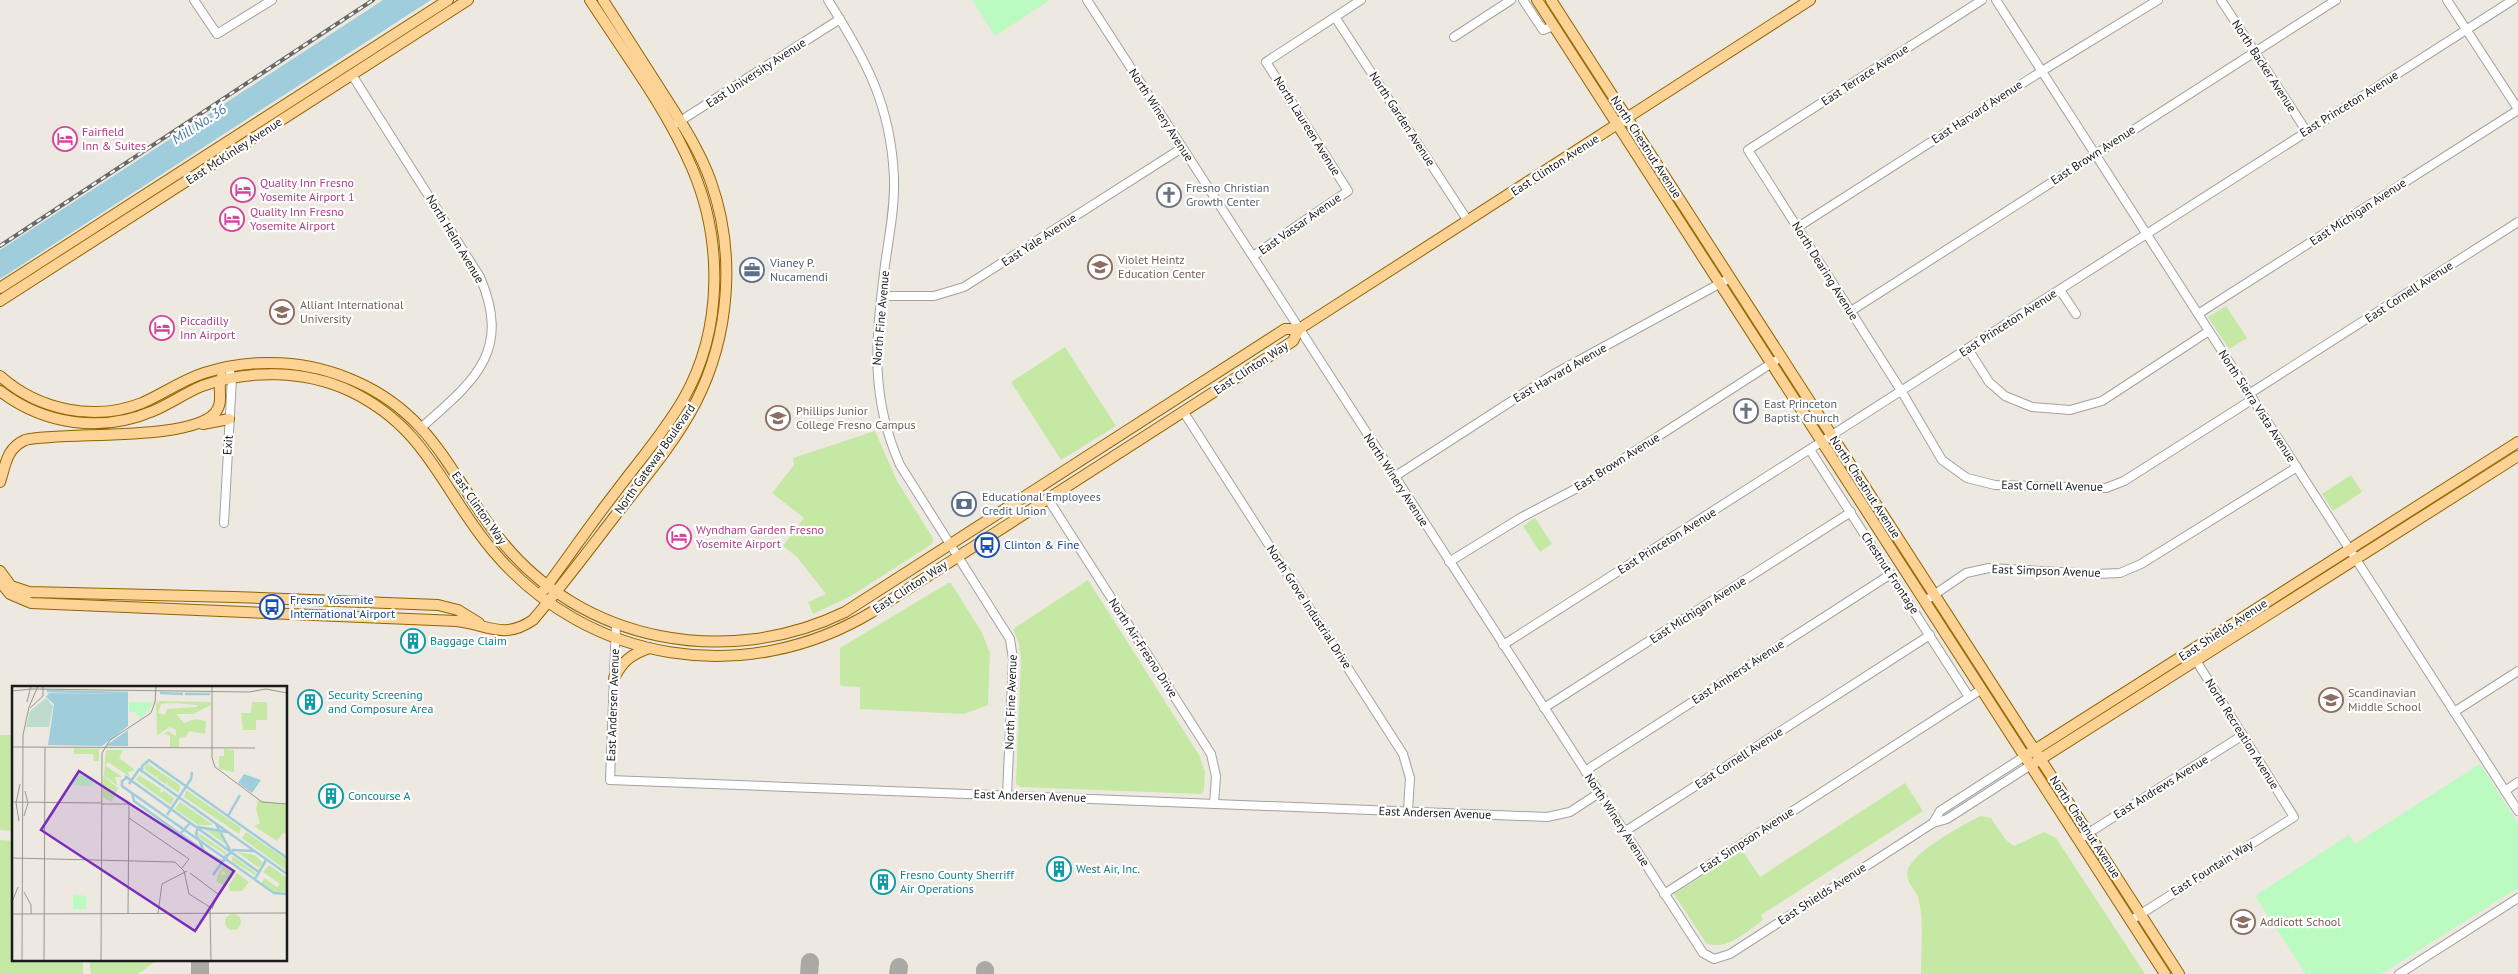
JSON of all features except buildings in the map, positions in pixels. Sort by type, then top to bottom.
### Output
[{"type":"main road","name":"East McKinley Avenue","points":[[0,288],[448,0]]},
{"type":"main road","name":"East McKinley Avenue","points":[[0,301],[468,0]]},
{"type":"main road","name":"North Gateway Boulevard","points":[[540,596],[659,437],[685,397],[701,361],[712,317],[715,284],[714,251],[706,204],[693,169],[671,126],[590,0]]},
{"type":"main road","name":"North Gateway Boulevard","points":[[0,582],[10,594],[31,603],[457,621],[510,631],[522,628],[534,620],[669,444],[696,402],[721,332],[726,288],[723,232],[712,183],[699,152],[603,0]]},
{"type":"main road","name":"North Chestnut Avenue","points":[[1537,0],[2165,974]]},
{"type":"main road","name":"North Chestnut Avenue","points":[[1551,0],[2179,974]]},
{"type":"main road","name":"East Clinton Avenue","points":[[1299,330],[1810,0]]},
{"type":"main road","points":[[352,75],[354,67],[387,45],[410,24]]},
{"type":"main road","points":[[106,234],[112,223],[153,196],[176,175]]},
{"type":"main road","name":"East Clinton Way","points":[[0,376],[17,390],[50,406],[98,412],[132,406],[192,378],[228,367],[282,363],[336,374],[381,394],[404,410],[422,427],[500,539],[524,566],[547,586],[582,608],[616,624],[663,638],[718,643],[762,640],[812,626],[851,608],[1285,329],[1299,330],[1293,341],[872,612],[836,631],[796,646],[749,655],[693,656],[649,648],[616,638],[576,620],[540,596],[514,574],[488,545],[427,453],[414,437],[386,412],[352,392],[324,382],[296,376],[265,374],[232,378],[192,390],[152,411],[125,420],[99,424],[73,422],[44,415],[26,408],[0,392]]},
{"type":"main road","points":[[184,427],[206,420],[217,411],[221,399],[220,381],[228,367]]},
{"type":"main road","points":[[352,392],[369,396],[412,427],[422,427]]},
{"type":"main road","points":[[0,482],[8,455],[14,446],[25,440],[126,434],[229,420]]},
{"type":"main road","name":"East Shields Avenue","points":[[2025,756],[2518,442]]},
{"type":"main road","points":[[2467,488],[2470,479],[2497,460],[2502,452]]},
{"type":"main road","name":"East Shields Avenue","points":[[2031,765],[2518,456]]},
{"type":"main road","points":[[0,572],[11,586],[29,592],[438,605],[458,610],[484,627]]},
{"type":"main road","points":[[200,610],[201,596]]},
{"type":"main road","points":[[1941,624],[1958,642],[1974,667],[1982,667]]},
{"type":"main road","points":[[749,655],[799,640],[808,634],[812,626]]},
{"type":"main road","points":[[614,678],[621,664],[629,656],[649,648]]},
{"type":"street","points":[[194,0],[218,34],[272,0]]},
{"type":"street","name":"North Fine Avenue","points":[[828,0],[860,50],[873,78],[889,138],[894,179],[876,371],[880,406],[888,437],[909,481],[1005,628],[1013,649],[1007,796]]},
{"type":"street","name":"North Winery Avenue","points":[[1087,0],[1696,946],[1710,958]]},
{"type":"street","points":[[1335,17],[1361,0]]},
{"type":"street","points":[[1454,37],[1511,0]]},
{"type":"street","points":[[1523,0],[1543,30],[1554,26]]},
{"type":"street","name":"East Terrace Avenue","points":[[1748,150],[1982,0]]},
{"type":"street","name":"North Sierra Vista Avenue","points":[[1996,0],[2518,811]]},
{"type":"street","name":"East Harvard Avenue","points":[[1798,227],[2042,71],[2158,0]]},
{"type":"street","name":"North Backer Avenue","points":[[2221,0],[2306,132]]},
{"type":"street","name":"East Brown Avenue","points":[[1851,311],[2336,0]]},
{"type":"street","points":[[2447,0],[2518,110]]},
{"type":"street","name":"East Princeton Avenue","points":[[1503,645],[1902,392],[2513,0]]},
{"type":"street","name":"North Laureen Avenue","points":[[1335,17],[1266,62],[1348,191]]},
{"type":"street","name":"North Garden Avenue","points":[[1335,17],[1468,221]]},
{"type":"street","name":"East University Avenue","points":[[671,126],[840,19]]},
{"type":"street","name":"North Helm Avenue","points":[[352,75],[476,270],[490,304],[491,336],[480,368],[462,392],[422,427]]},
{"type":"street","name":"East Michigan Avenue","points":[[2198,314],[2518,110]]},
{"type":"street","name":"East Yale Avenue","points":[[883,296],[934,296],[964,287],[1182,148]]},
{"type":"street","name":"North Dearing Avenue","points":[[1748,150],[1902,392]]},
{"type":"street","name":"East Vassar Avenue","points":[[1253,256],[1348,191]]},
{"type":"street","name":"East Cornell Avenue","points":[[1902,392],[1942,460],[1967,478],[1995,485],[2106,488],[2124,481],[2518,222]]},
{"type":"street","name":"East Harvard Avenue","points":[[1394,477],[1552,375],[1730,278]]},
{"type":"street","points":[[2060,290],[2076,314]]},
{"type":"street","points":[[1968,349],[1989,382],[2010,398],[2032,407],[2070,410],[2102,401],[2210,332]]},
{"type":"street","name":"East Brown Avenue","points":[[1449,562],[1522,517],[1581,486],[1781,357]]},
{"type":"street","name":"Exit","points":[[224,523],[232,378],[228,367]]},
{"type":"street","name":"North Grove Industrial Drive","points":[[1184,411],[1403,754],[1410,778],[1408,812]]},
{"type":"street","points":[[659,437],[669,444]]},
{"type":"street","name":"Chestnut Frontage","points":[[1810,450],[1969,697]]},
{"type":"street","name":"East Simpson Avenue","points":[[1925,601],[1966,574],[1989,568],[2096,574],[2120,573],[2141,564],[2296,467]]},
{"type":"street","name":"North Air-Fresno Drive","points":[[1048,499],[1211,754],[1216,776],[1214,804]]},
{"type":"street","name":"East Michigan Avenue","points":[[1544,708],[1851,512]]},
{"type":"street","name":"East Amherst Avenue","points":[[1585,771],[1891,574]]},
{"type":"street","name":"East Andersen Avenue","points":[[616,624],[610,780],[1547,817],[1570,812],[1599,793]]},
{"type":"street","name":"East Cornell Avenue","points":[[1624,832],[1930,635]]},
{"type":"street","name":"North Recreation Avenue","points":[[2190,651],[2294,817]]},
{"type":"street","points":[[2454,712],[2518,671]]},
{"type":"street","name":"East Simpson Avenue","points":[[1664,894],[1982,689]]},
{"type":"street","name":"East Andrews Avenue","points":[[2079,839],[2243,735]]},
{"type":"street","name":"East Shields Avenue","points":[[1933,823],[1940,811],[2025,756]]},
{"type":"street","name":"East Shields Avenue","points":[[1710,958],[1719,959],[1730,954],[1933,823],[1947,819],[2031,765]]},
{"type":"street","points":[[2505,790],[2518,782]]},
{"type":"street","name":"East Fountain Way","points":[[2131,920],[2294,817]]},
{"type":"street","points":[[2399,974],[2518,898]]},
{"type":"green space","points":[[972,0],[1050,0],[995,36]]},
{"type":"green space","points":[[2226,306],[2247,338],[2229,349],[2208,317]]},
{"type":"green space","points":[[1065,347],[1116,426],[1061,460],[1011,382]]},
{"type":"green space","points":[[875,431],[897,481],[933,538],[932,544],[851,596],[813,614],[808,602],[826,594],[797,557],[783,546],[804,518],[772,493],[794,465],[793,458]]},
{"type":"green space","points":[[2351,475],[2362,492],[2333,511],[2322,494]]},
{"type":"green space","points":[[1535,518],[1552,544],[1540,552],[1523,526]]},
{"type":"green space","points":[[1088,580],[1199,755],[1205,772],[1204,791],[1201,794],[1021,787],[1016,784],[1021,660],[1019,644],[1013,629]]},
{"type":"green space","points":[[948,583],[951,583],[982,633],[990,653],[988,705],[964,714],[860,709],[860,687],[841,686],[840,683],[840,648]]},
{"type":"green space","points":[[0,735],[12,735],[12,831],[0,830]]},
{"type":"green space","points":[[2480,764],[2518,824],[2518,888],[2381,974],[2306,974],[2255,896],[2349,835],[2355,844]]},
{"type":"green space","points":[[1905,783],[1923,811],[1761,915],[1763,920],[1729,943],[1714,945],[1706,943],[1674,894],[1742,850],[1760,877]]},
{"type":"green space","points":[[1981,816],[1991,818],[2005,839],[2014,846],[2044,832],[2056,838],[2145,974],[1921,974],[1921,910],[1918,897],[1908,879],[1908,870],[1919,855],[1929,847]]},
{"type":"green space","points":[[0,840],[12,841],[12,962],[83,962],[83,974],[0,974]]},
{"type":"green space","points":[[89,962],[154,962],[138,974],[91,974]]},
{"type":"water","name":"Mill No. 36","points":[[383,0],[431,0],[0,279],[0,250]]},
{"type":"taxiway","points":[[200,962],[200,974]]},
{"type":"taxiway","points":[[809,974],[810,962]]},
{"type":"taxiway","points":[[898,974],[899,967]]},
{"type":"railway","points":[[0,246],[373,0]]},
{"type":"place","name":"Fairfield Inn & Suites","points":[[65,139]]},
{"type":"place","name":"Quality Inn Fresno Yosemite Airport 1","points":[[243,190]]},
{"type":"place","name":"Fresno Christian Growth Center","points":[[1169,195]]},
{"type":"place","name":"Quality Inn Fresno Yosemite Airport","points":[[232,219]]},
{"type":"place","name":"Violet Heintz Education Center","points":[[1100,267]]},
{"type":"place","name":"Vianey P. Nucamendi","points":[[752,270]]},
{"type":"place","name":"Alliant International University","points":[[282,312]]},
{"type":"place","name":"Piccadilly Inn Airport","points":[[162,328]]},
{"type":"place","name":"East Princeton Baptist Church","points":[[1746,411]]},
{"type":"place","name":"Phillips Junior College Fresno Campus","points":[[778,418]]},
{"type":"place","name":"Educational Employees Credit Union","points":[[964,504]]},
{"type":"place","name":"Wyndham Garden Fresno Yosemite Airport","points":[[679,537]]},
{"type":"place","name":"Clinton & Fine","points":[[987,545]]},
{"type":"place","name":"Fresno Yosemite International Airport","points":[[272,607]]},
{"type":"place","name":"Baggage Claim","points":[[413,641]]},
{"type":"place","name":"Scandinavian Middle School","points":[[2331,700]]},
{"type":"place","name":"Security Screening and Composure Area","points":[[310,702]]},
{"type":"place","name":"Concourse A","points":[[331,796]]},
{"type":"place","name":"West Air, Inc.","points":[[1059,869]]},
{"type":"place","name":"Fresno County Sherriff Air Operations","points":[[883,882]]},
{"type":"place","name":"Addicott School","points":[[2243,922]]}]
